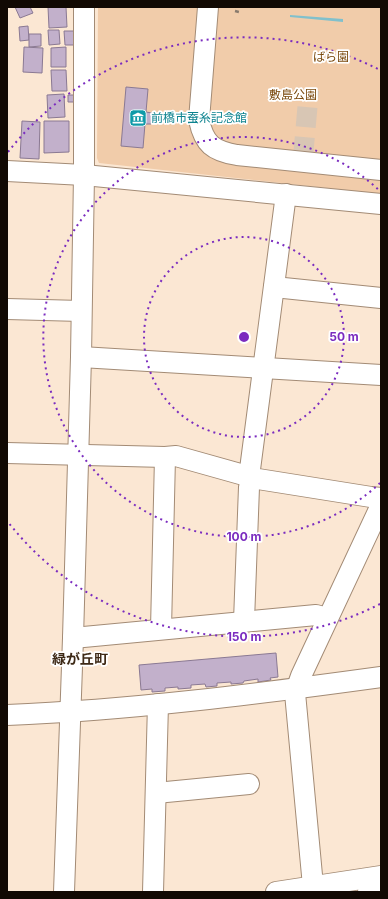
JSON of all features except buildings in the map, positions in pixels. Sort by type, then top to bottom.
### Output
[{"type":"street","points":[[64,892],[73,638],[80,358],[84,175],[84,7]]},
{"type":"street","points":[[208,7],[199,120],[203,135],[212,147],[224,153],[236,155],[381,170]]},
{"type":"street","points":[[7,171],[84,175],[381,204]]},
{"type":"street","points":[[244,621],[249,482],[286,194]]},
{"type":"street","points":[[274,287],[381,298]]},
{"type":"street","points":[[7,309],[81,311]]},
{"type":"street","points":[[80,358],[381,376]]},
{"type":"street","points":[[7,452],[165,457],[173,462],[249,482],[381,504],[327,618],[296,689],[295,698],[313,886]]},
{"type":"street","points":[[161,630],[165,457]]},
{"type":"street","points":[[73,638],[316,615],[327,618]]},
{"type":"street","points":[[7,714],[158,704],[296,689],[381,677]]},
{"type":"street","points":[[153,892],[158,704]]},
{"type":"street","points":[[156,793],[249,784]]},
{"type":"street","points":[[276,892],[381,876]]},
{"type":"street","points":[[368,892],[381,890]]},
{"type":"green space","name":"敷島公園","points":[[98,7],[381,7],[381,194],[99,163],[97,158]]},
{"type":"water","points":[[290,15],[343,19],[343,22],[290,17]]},
{"type":"tunnel","points":[[303,157],[309,90]]},
{"type":"place","name":"前橋市蚕糸記念館","points":[[138,118]]},
{"type":"district","name":"緑が丘町","points":[[80,659]]},
{"type":"park label","name":"ばら園","points":[[331,57]]}]
